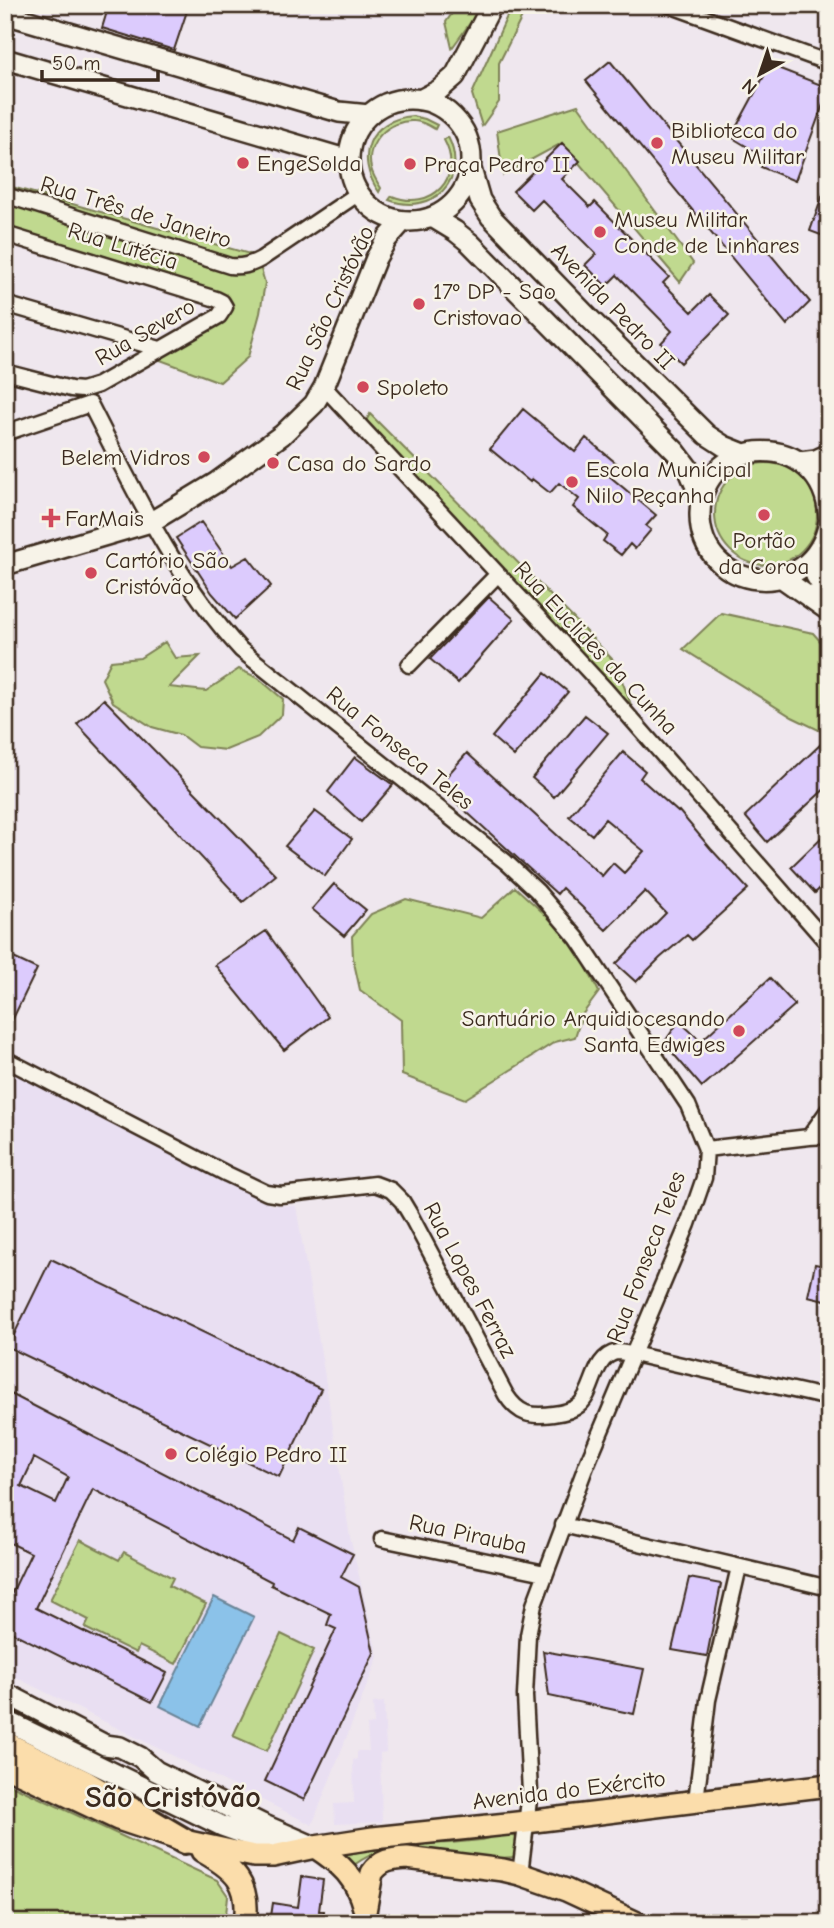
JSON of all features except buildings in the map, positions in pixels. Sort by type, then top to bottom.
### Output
[{"type":"highway","points":[[5,1744],[85,1783],[184,1841]]},
{"type":"main road","points":[[5,1766],[118,1819],[184,1841],[225,1864],[237,1876],[245,1892],[245,1923]]},
{"type":"main road","name":"Avenida do Exército","points":[[184,1841],[254,1856],[273,1856],[386,1836],[526,1822],[829,1785]]},
{"type":"main road","points":[[315,1847],[346,1872],[360,1891],[364,1917]]},
{"type":"main road","points":[[364,1917],[372,1873],[378,1865],[391,1859],[407,1858],[520,1874],[566,1890],[637,1923]]},
{"type":"street","points":[[420,100],[439,90],[455,76],[492,5]]},
{"type":"street","points":[[673,6],[829,63]]},
{"type":"street","points":[[5,14],[339,112],[369,115]]},
{"type":"street","points":[[5,59],[349,160]]},
{"type":"street","points":[[420,100],[434,104],[457,121],[469,146],[471,169],[461,195],[445,211],[432,217],[403,221],[379,212],[359,193],[352,180],[349,160],[354,137],[369,115],[379,107],[395,101],[420,100]]},
{"type":"street","name":"Avenida Pedro II","points":[[471,169],[480,200],[491,217],[707,435],[744,454],[774,452],[800,462]]},
{"type":"street","name":"Rua Três de Janeiro","points":[[5,195],[239,267],[261,259],[359,193]]},
{"type":"street","points":[[432,217],[470,243],[669,444],[688,468],[702,501]]},
{"type":"street","name":"Rua São Cristóvão","points":[[5,565],[151,522],[217,482],[282,435],[314,404],[324,387],[376,258],[387,239],[403,221]]},
{"type":"street","name":"Rua Lutécia","points":[[5,234],[216,299],[225,307]]},
{"type":"street","points":[[5,304],[160,349]]},
{"type":"street","name":"Rua Severo","points":[[5,372],[82,390],[98,385],[219,316],[225,307]]},
{"type":"street","name":"Rua Euclides da Cunha","points":[[324,387],[606,690],[829,944]]},
{"type":"street","name":"Rua Fonseca Teles","points":[[5,433],[90,404],[151,522],[196,596],[220,627],[241,650],[506,862],[545,901],[577,938],[688,1105],[706,1149],[704,1178],[688,1224],[586,1466],[534,1605],[528,1636],[525,1696],[530,1792],[520,1874]]},
{"type":"street","points":[[744,454],[725,464],[708,484],[700,512],[703,534],[720,562],[730,570],[750,578],[782,578],[798,571],[819,551],[828,526],[828,504],[823,488],[813,473],[800,462]]},
{"type":"street","points":[[800,462],[828,460]]},
{"type":"street","points":[[811,561],[829,598]]},
{"type":"street","points":[[409,665],[498,575]]},
{"type":"street","points":[[782,578],[829,611]]},
{"type":"street","name":"Rua Lopes Ferraz","points":[[5,1059],[267,1193],[280,1195],[375,1184],[391,1191],[402,1201],[411,1216],[506,1395],[513,1405],[530,1415],[563,1413],[580,1405],[597,1369],[605,1359],[616,1352],[633,1354]]},
{"type":"street","points":[[809,1137],[829,1109]]},
{"type":"street","points":[[706,1149],[829,1136]]},
{"type":"street","points":[[633,1354],[829,1398]]},
{"type":"street","points":[[563,1525],[829,1588]]},
{"type":"street","name":"Rua Pirauba","points":[[382,1539],[545,1573]]},
{"type":"street","points":[[696,1801],[708,1700],[739,1567]]},
{"type":"street","points":[[5,1693],[105,1745],[120,1747],[140,1757],[156,1770],[245,1816],[315,1847]]},
{"type":"street","points":[[5,1720],[238,1832],[256,1838],[315,1847]]},
{"type":"shaded area","name":"Colégio Pedro II","points":[[5,1068],[271,1205],[296,1206],[350,1537],[378,1657],[312,1825],[5,1672]]},
{"type":"shaded area","points":[[384,1702],[386,1752],[380,1753],[382,1822],[335,1824],[334,1804],[354,1803],[353,1760],[357,1759],[357,1751],[369,1751],[367,1725],[374,1724],[373,1703]]},
{"type":"green space","points":[[458,5],[483,5],[452,48],[446,22]]},
{"type":"green space","points":[[512,5],[528,5],[499,63],[499,102],[482,126],[472,94]]},
{"type":"green space","points":[[578,105],[693,263],[680,282],[562,143],[503,175],[497,131]]},
{"type":"green space","points":[[412,116],[437,125],[435,129],[420,122],[405,121],[381,134],[375,142],[370,159],[373,174],[381,188],[379,192],[371,179],[368,166],[370,142],[385,125]]},
{"type":"green space","points":[[448,137],[454,153],[454,167],[443,191],[419,203],[405,204],[389,200],[392,196],[406,200],[420,199],[440,188],[447,179],[450,167],[444,140]]},
{"type":"green space","points":[[5,185],[257,256],[265,283],[248,357],[220,382],[152,357],[222,303],[5,233]]},
{"type":"green space","points":[[370,414],[615,662],[639,726],[359,433]]},
{"type":"green space","points":[[766,463],[785,467],[802,478],[813,495],[817,514],[813,533],[802,550],[785,561],[766,565],[747,561],[730,550],[719,533],[715,514],[719,495],[730,478],[747,467]]},
{"type":"green space","points":[[721,613],[813,633],[829,651],[829,735],[792,717],[683,649]]},
{"type":"green space","points":[[165,642],[175,658],[200,656],[169,687],[206,691],[239,669],[258,678],[283,699],[282,714],[258,737],[226,750],[197,747],[181,735],[152,727],[113,702],[102,679],[111,661],[140,658]]},
{"type":"green space","points":[[515,887],[572,939],[599,992],[582,1015],[575,1037],[555,1042],[465,1099],[402,1075],[401,1020],[360,990],[353,958],[352,936],[371,914],[406,899],[481,918]]},
{"type":"green space","points":[[80,1540],[119,1560],[124,1552],[173,1578],[169,1586],[206,1604],[176,1664],[139,1646],[136,1653],[85,1628],[89,1620],[50,1600]]},
{"type":"green space","points":[[281,1634],[314,1650],[267,1751],[233,1736]]},
{"type":"green space","points":[[5,1782],[217,1880],[228,1896],[225,1923],[5,1923]]},
{"type":"green space","points":[[503,1834],[518,1837],[513,1857],[459,1856],[416,1848],[399,1848],[374,1853],[351,1867],[341,1856],[387,1845],[450,1843],[481,1840]]},
{"type":"water","points":[[214,1597],[254,1617],[200,1726],[160,1706]]},
{"type":"place","name":"Biblioteca do Museu Militar","points":[[657,143]]},
{"type":"place","name":"EngeSolda","points":[[243,163]]},
{"type":"place","name":"Praça Pedro II","points":[[410,164]]},
{"type":"place","name":"Museu Militar Conde de Linhares","points":[[600,232]]},
{"type":"place","name":"17º DP - Sao Cristovao","points":[[419,304]]},
{"type":"place","name":"Spoleto","points":[[363,387]]},
{"type":"place","name":"Belem Vidros","points":[[204,457]]},
{"type":"place","name":"Casa do Sardo","points":[[273,463]]},
{"type":"place","name":"Escola Municipal Nilo Peçanha","points":[[572,482]]},
{"type":"place","name":"Portão da Coroa","points":[[764,515]]},
{"type":"place","name":"FarMais","points":[[51,518]]},
{"type":"place","name":"Cartório São Cristóvão","points":[[91,573]]},
{"type":"place","name":"Santuário Arquidiocesando Santa Edwiges","points":[[739,1031]]},
{"type":"place","name":"Colégio Pedro II","points":[[171,1454]]},
{"type":"district","name":"São Cristóvão","points":[[173,1797]]}]
